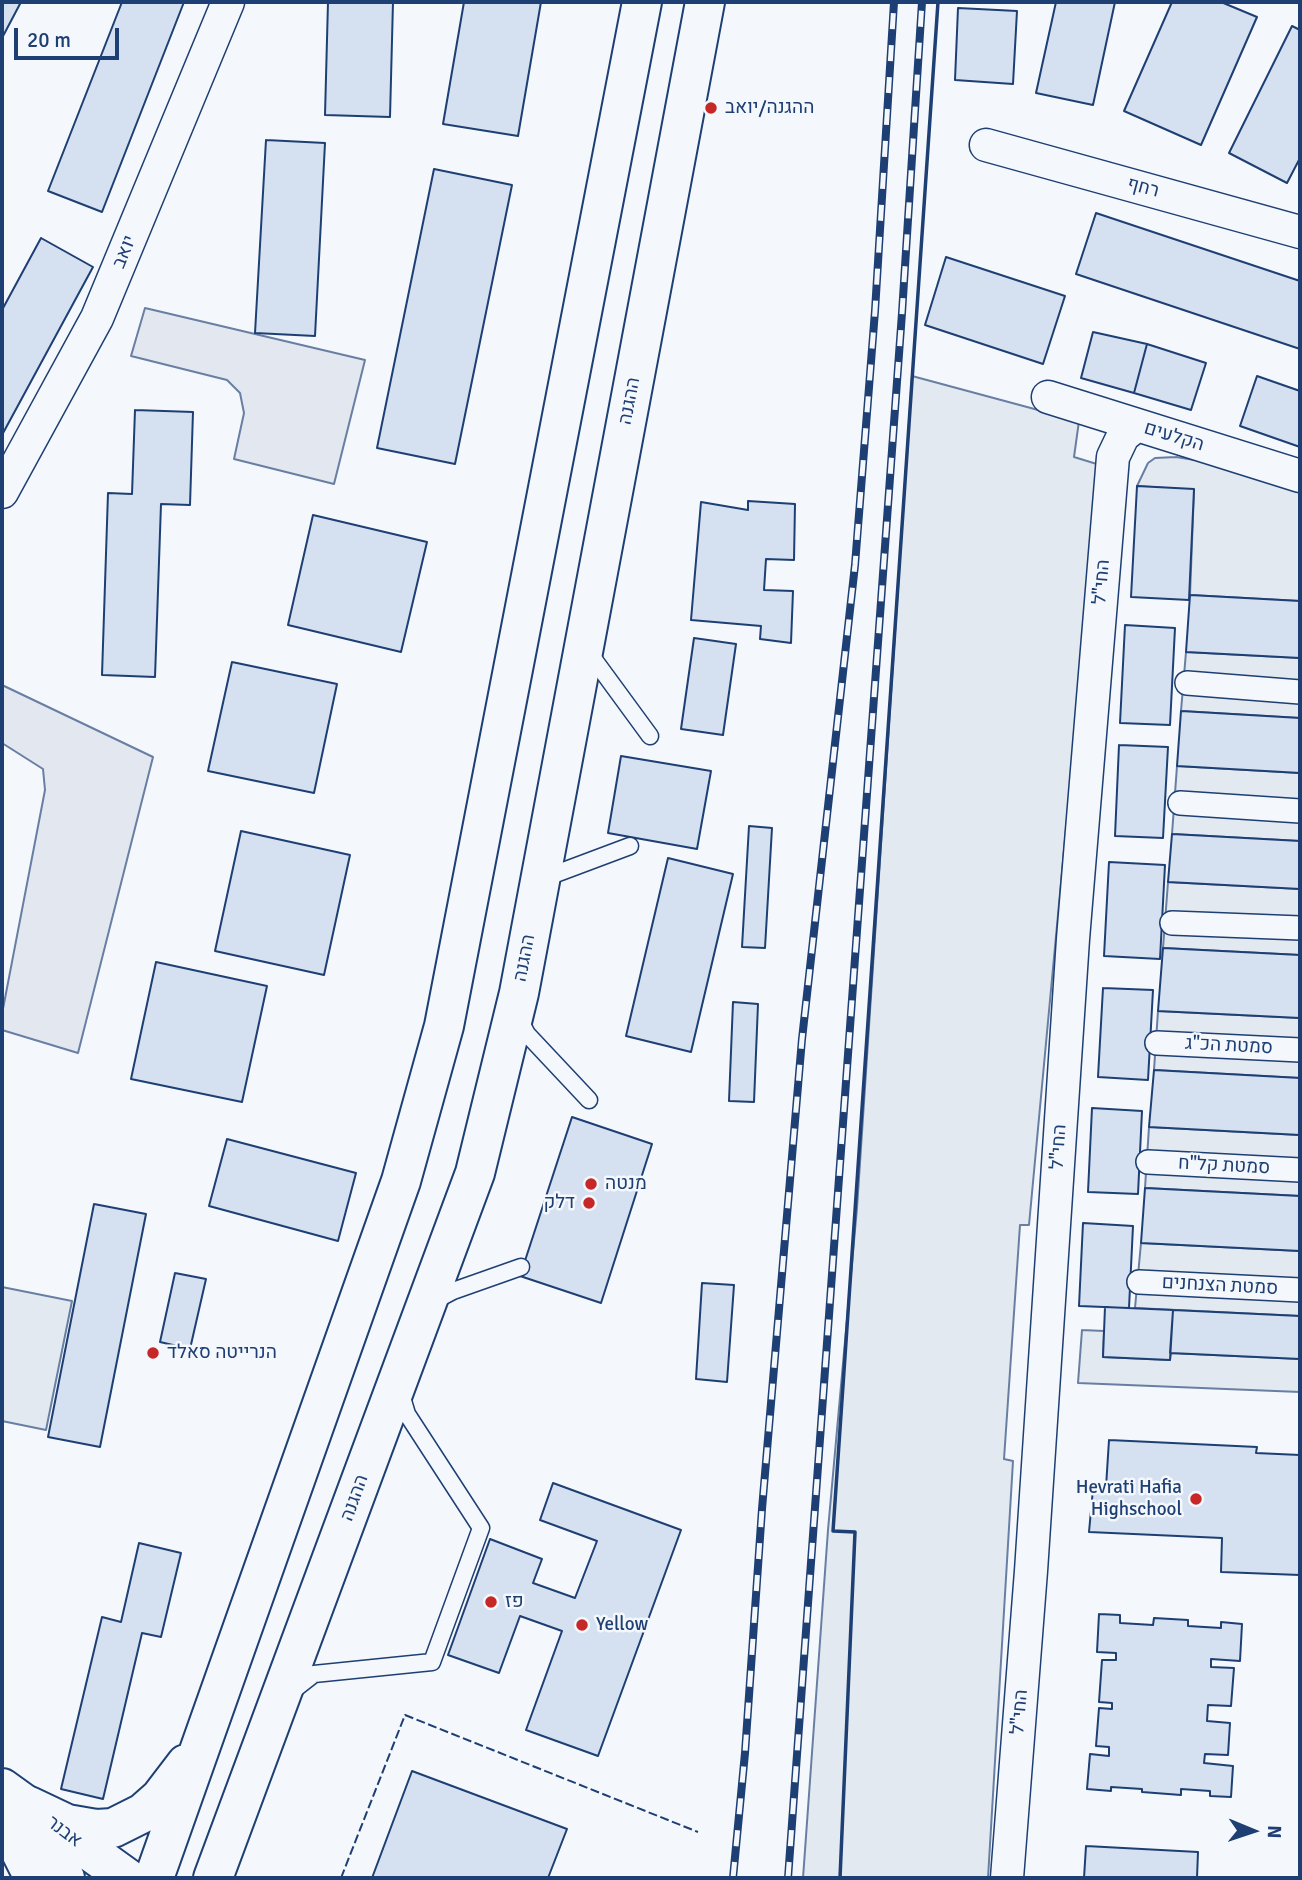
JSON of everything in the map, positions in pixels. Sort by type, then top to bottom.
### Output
[{"type":"main road","points":[[155,1878],[401,1181],[444,1026],[642,2]]},
{"type":"main road","name":"ההגנה","points":[[213,1878],[475,1173],[514,1011],[540,880],[705,2]]},
{"type":"main road","points":[[9,1805],[67,1824],[96,1829],[113,1828],[143,1813],[160,1798],[205,1740]]},
{"type":"main road","points":[[9,1805],[34,1878]]},
{"type":"main road","name":"אבנר","points":[[9,1805],[65,1878]]},
{"type":"main road","name":"אבנר","points":[[9,1805],[127,1878]]},
{"type":"street","name":"יואב","points":[[2,492],[97,318],[228,2]]},
{"type":"street","name":"רחף","points":[[986,145],[1300,232]]},
{"type":"street","name":"הקלעים","points":[[1048,397],[1300,476]]},
{"type":"street","name":"החי\"ל","points":[[1007,1878],[1031,1571],[1073,939],[1113,457],[1123,436],[1137,425]]},
{"type":"street","points":[[1187,683],[1300,692]]},
{"type":"street","points":[[1180,803],[1300,811]]},
{"type":"street","points":[[1172,923],[1300,928]]},
{"type":"street","name":"סמטת הכ\"ג","points":[[1157,1043],[1300,1050]]},
{"type":"street","name":"סמטת קל\"ח","points":[[1148,1162],[1300,1170]]},
{"type":"street","name":"סמטת הצנחנים","points":[[1139,1282],[1300,1290]]},
{"type":"lane","points":[[584,646],[650,736]]},
{"type":"lane","points":[[540,880],[630,846]]},
{"type":"lane","points":[[514,1011],[527,1034],[589,1100]]},
{"type":"lane","points":[[425,1306],[453,1291],[521,1267]]},
{"type":"lane","points":[[278,1702],[314,1674],[432,1662],[481,1528],[407,1414],[398,1381]]},
{"type":"shaded area","points":[[145,308],[365,360],[334,484],[234,459],[244,413],[240,393],[227,380],[131,356]]},
{"type":"shaded area","points":[[912,376],[1079,421],[1074,457],[1100,465],[1029,1225],[1020,1225],[1004,1459],[1013,1461],[988,1878],[803,1878],[828,1530],[857,1208]]},
{"type":"shaded area","points":[[1176,457],[1226,465],[1300,489],[1300,601],[1190,595],[1194,490],[1137,486],[1148,463],[1155,458]]},
{"type":"shaded area","points":[[1186,652],[1300,658],[1300,718],[1181,711]]},
{"type":"shaded area","points":[[2,685],[153,757],[78,1053],[2,1030],[2,1014],[45,790],[43,769],[2,743]]},
{"type":"shaded area","points":[[1177,766],[1300,773],[1300,841],[1172,834]]},
{"type":"shaded area","points":[[1168,882],[1300,889],[1300,955],[1163,948]]},
{"type":"shaded area","points":[[1158,1011],[1300,1018],[1300,1078],[1154,1070]]},
{"type":"shaded area","points":[[1149,1127],[1300,1135],[1300,1196],[1145,1188]]},
{"type":"shaded area","points":[[1141,1243],[1300,1251],[1300,1316],[1135,1308]]},
{"type":"shaded area","points":[[2,1287],[72,1301],[46,1430],[2,1421]]},
{"type":"shaded area","points":[[1082,1330],[1104,1331],[1103,1357],[1170,1360],[1171,1353],[1300,1359],[1300,1392],[1078,1383]]},
{"type":"building","points":[[2,2],[21,2],[2,38]]},
{"type":"building","points":[[122,2],[184,2],[102,212],[48,191]]},
{"type":"building","points":[[328,2],[393,2],[390,117],[325,115]]},
{"type":"building","points":[[464,2],[541,2],[518,136],[443,124]]},
{"type":"building","points":[[1056,2],[1115,2],[1093,105],[1036,93]]},
{"type":"building","points":[[1172,2],[1221,2],[1257,17],[1201,145],[1124,111]]},
{"type":"building","points":[[958,8],[1017,11],[1013,84],[955,80]]},
{"type":"building","points":[[1292,26],[1300,30],[1300,158],[1287,183],[1229,153]]},
{"type":"building","points":[[266,140],[325,143],[315,336],[255,333]]},
{"type":"building","points":[[434,169],[512,185],[455,464],[377,448]]},
{"type":"building","points":[[1096,213],[1300,281],[1300,349],[1076,274]]},
{"type":"building","points":[[41,238],[93,267],[2,435],[2,310]]},
{"type":"building","points":[[946,257],[1065,296],[1043,364],[925,325]]},
{"type":"building","points":[[1093,332],[1147,344],[1134,393],[1081,378]]},
{"type":"building","points":[[1147,344],[1206,363],[1191,410],[1134,393]]},
{"type":"building","points":[[1257,376],[1300,391],[1300,447],[1240,426]]},
{"type":"building","points":[[135,410],[193,412],[190,505],[161,504],[155,677],[102,675],[108,493],[132,494]]},
{"type":"building","points":[[1137,486],[1194,489],[1189,600],[1131,597]]},
{"type":"building","points":[[748,501],[795,504],[794,560],[766,559],[764,590],[793,591],[791,643],[760,639],[761,626],[691,620],[701,502],[748,510]]},
{"type":"building","points":[[313,515],[427,542],[401,652],[288,625]]},
{"type":"building","points":[[1190,595],[1300,601],[1300,658],[1186,652]]},
{"type":"building","points":[[1125,625],[1175,628],[1170,725],[1120,723]]},
{"type":"building","points":[[694,638],[736,644],[723,735],[681,729]]},
{"type":"building","points":[[232,662],[337,684],[314,793],[208,771]]},
{"type":"building","points":[[1181,711],[1300,718],[1300,773],[1177,766]]},
{"type":"building","points":[[1119,745],[1168,747],[1163,838],[1115,836]]},
{"type":"building","points":[[621,756],[711,771],[697,849],[608,833]]},
{"type":"building","points":[[749,826],[772,828],[765,948],[742,947]]},
{"type":"building","points":[[241,831],[350,855],[324,975],[215,951]]},
{"type":"building","points":[[1172,834],[1300,841],[1300,889],[1168,882]]},
{"type":"building","points":[[668,858],[733,874],[691,1052],[626,1036]]},
{"type":"building","points":[[1109,862],[1165,865],[1160,959],[1104,956]]},
{"type":"building","points":[[1163,948],[1300,955],[1300,1018],[1158,1011]]},
{"type":"building","points":[[156,962],[267,986],[242,1102],[131,1079]]},
{"type":"building","points":[[1103,988],[1153,990],[1148,1080],[1098,1077]]},
{"type":"building","points":[[733,1002],[758,1004],[754,1102],[729,1101]]},
{"type":"building","points":[[1154,1070],[1300,1078],[1300,1135],[1149,1127]]},
{"type":"building","points":[[1092,1108],[1142,1111],[1138,1194],[1088,1192]]},
{"type":"building","points":[[572,1117],[652,1144],[601,1303],[520,1276]]},
{"type":"building","points":[[227,1139],[356,1173],[338,1241],[209,1206]]},
{"type":"building","points":[[1145,1188],[1300,1196],[1300,1251],[1141,1243]]},
{"type":"building","points":[[94,1204],[146,1214],[100,1447],[48,1437]]},
{"type":"building","points":[[1083,1223],[1133,1226],[1129,1308],[1079,1306]]},
{"type":"building","points":[[175,1273],[206,1279],[190,1349],[160,1342]]},
{"type":"building","points":[[702,1283],[734,1285],[727,1382],[696,1379]]},
{"type":"building","points":[[1105,1307],[1173,1310],[1170,1360],[1103,1357]]},
{"type":"building","points":[[1173,1310],[1300,1316],[1300,1359],[1170,1353]]},
{"type":"building","name":"Hevrati Hafia Highschool","points":[[1109,1440],[1257,1447],[1256,1453],[1300,1455],[1300,1575],[1221,1572],[1222,1538],[1089,1532],[1093,1489],[1106,1487]]},
{"type":"building","points":[[553,1483],[681,1530],[598,1756],[526,1730],[562,1631],[520,1616],[499,1673],[448,1655],[490,1539],[542,1559],[533,1583],[575,1598],[597,1541],[540,1520]]},
{"type":"building","points":[[139,1543],[181,1553],[161,1637],[142,1633],[103,1799],[61,1789],[102,1617],[121,1622]]},
{"type":"building","points":[[1099,1614],[1120,1615],[1120,1623],[1153,1625],[1154,1618],[1188,1620],[1188,1626],[1221,1628],[1221,1622],[1242,1624],[1240,1661],[1211,1659],[1211,1667],[1234,1668],[1231,1706],[1208,1705],[1207,1721],[1230,1723],[1228,1755],[1205,1754],[1204,1763],[1233,1766],[1231,1797],[1210,1796],[1210,1791],[1181,1789],[1181,1795],[1111,1787],[1111,1791],[1087,1789],[1090,1754],[1109,1756],[1109,1747],[1096,1746],[1099,1708],[1112,1709],[1112,1703],[1099,1702],[1102,1660],[1116,1660],[1116,1653],[1097,1652]]},
{"type":"building","points":[[412,1771],[567,1829],[548,1878],[372,1878]]},
{"type":"building","points":[[1086,1846],[1198,1852],[1197,1878],[1084,1878]]},
{"type":"railway","points":[[733,1878],[802,1039],[855,565],[875,311],[894,2]]},
{"type":"railway","points":[[788,1878],[902,313],[922,2]]},
{"type":"fence","points":[[341,1878],[405,1715],[698,1832]]},
{"type":"wall","points":[[840,1878],[855,1532],[833,1531],[938,2]]},
{"type":"place","name":"ההגנה/יואב","points":[[711,108]]},
{"type":"place","name":"מנטה","points":[[591,1184]]},
{"type":"place","name":"דלק","points":[[589,1203]]},
{"type":"place","name":"הנרייטה סאלד","points":[[153,1353]]},
{"type":"place","name":"Hevrati Hafia Highschool","points":[[1196,1499]]},
{"type":"place","name":"פז","points":[[491,1602]]},
{"type":"place","name":"Yellow","points":[[582,1625]]}]
